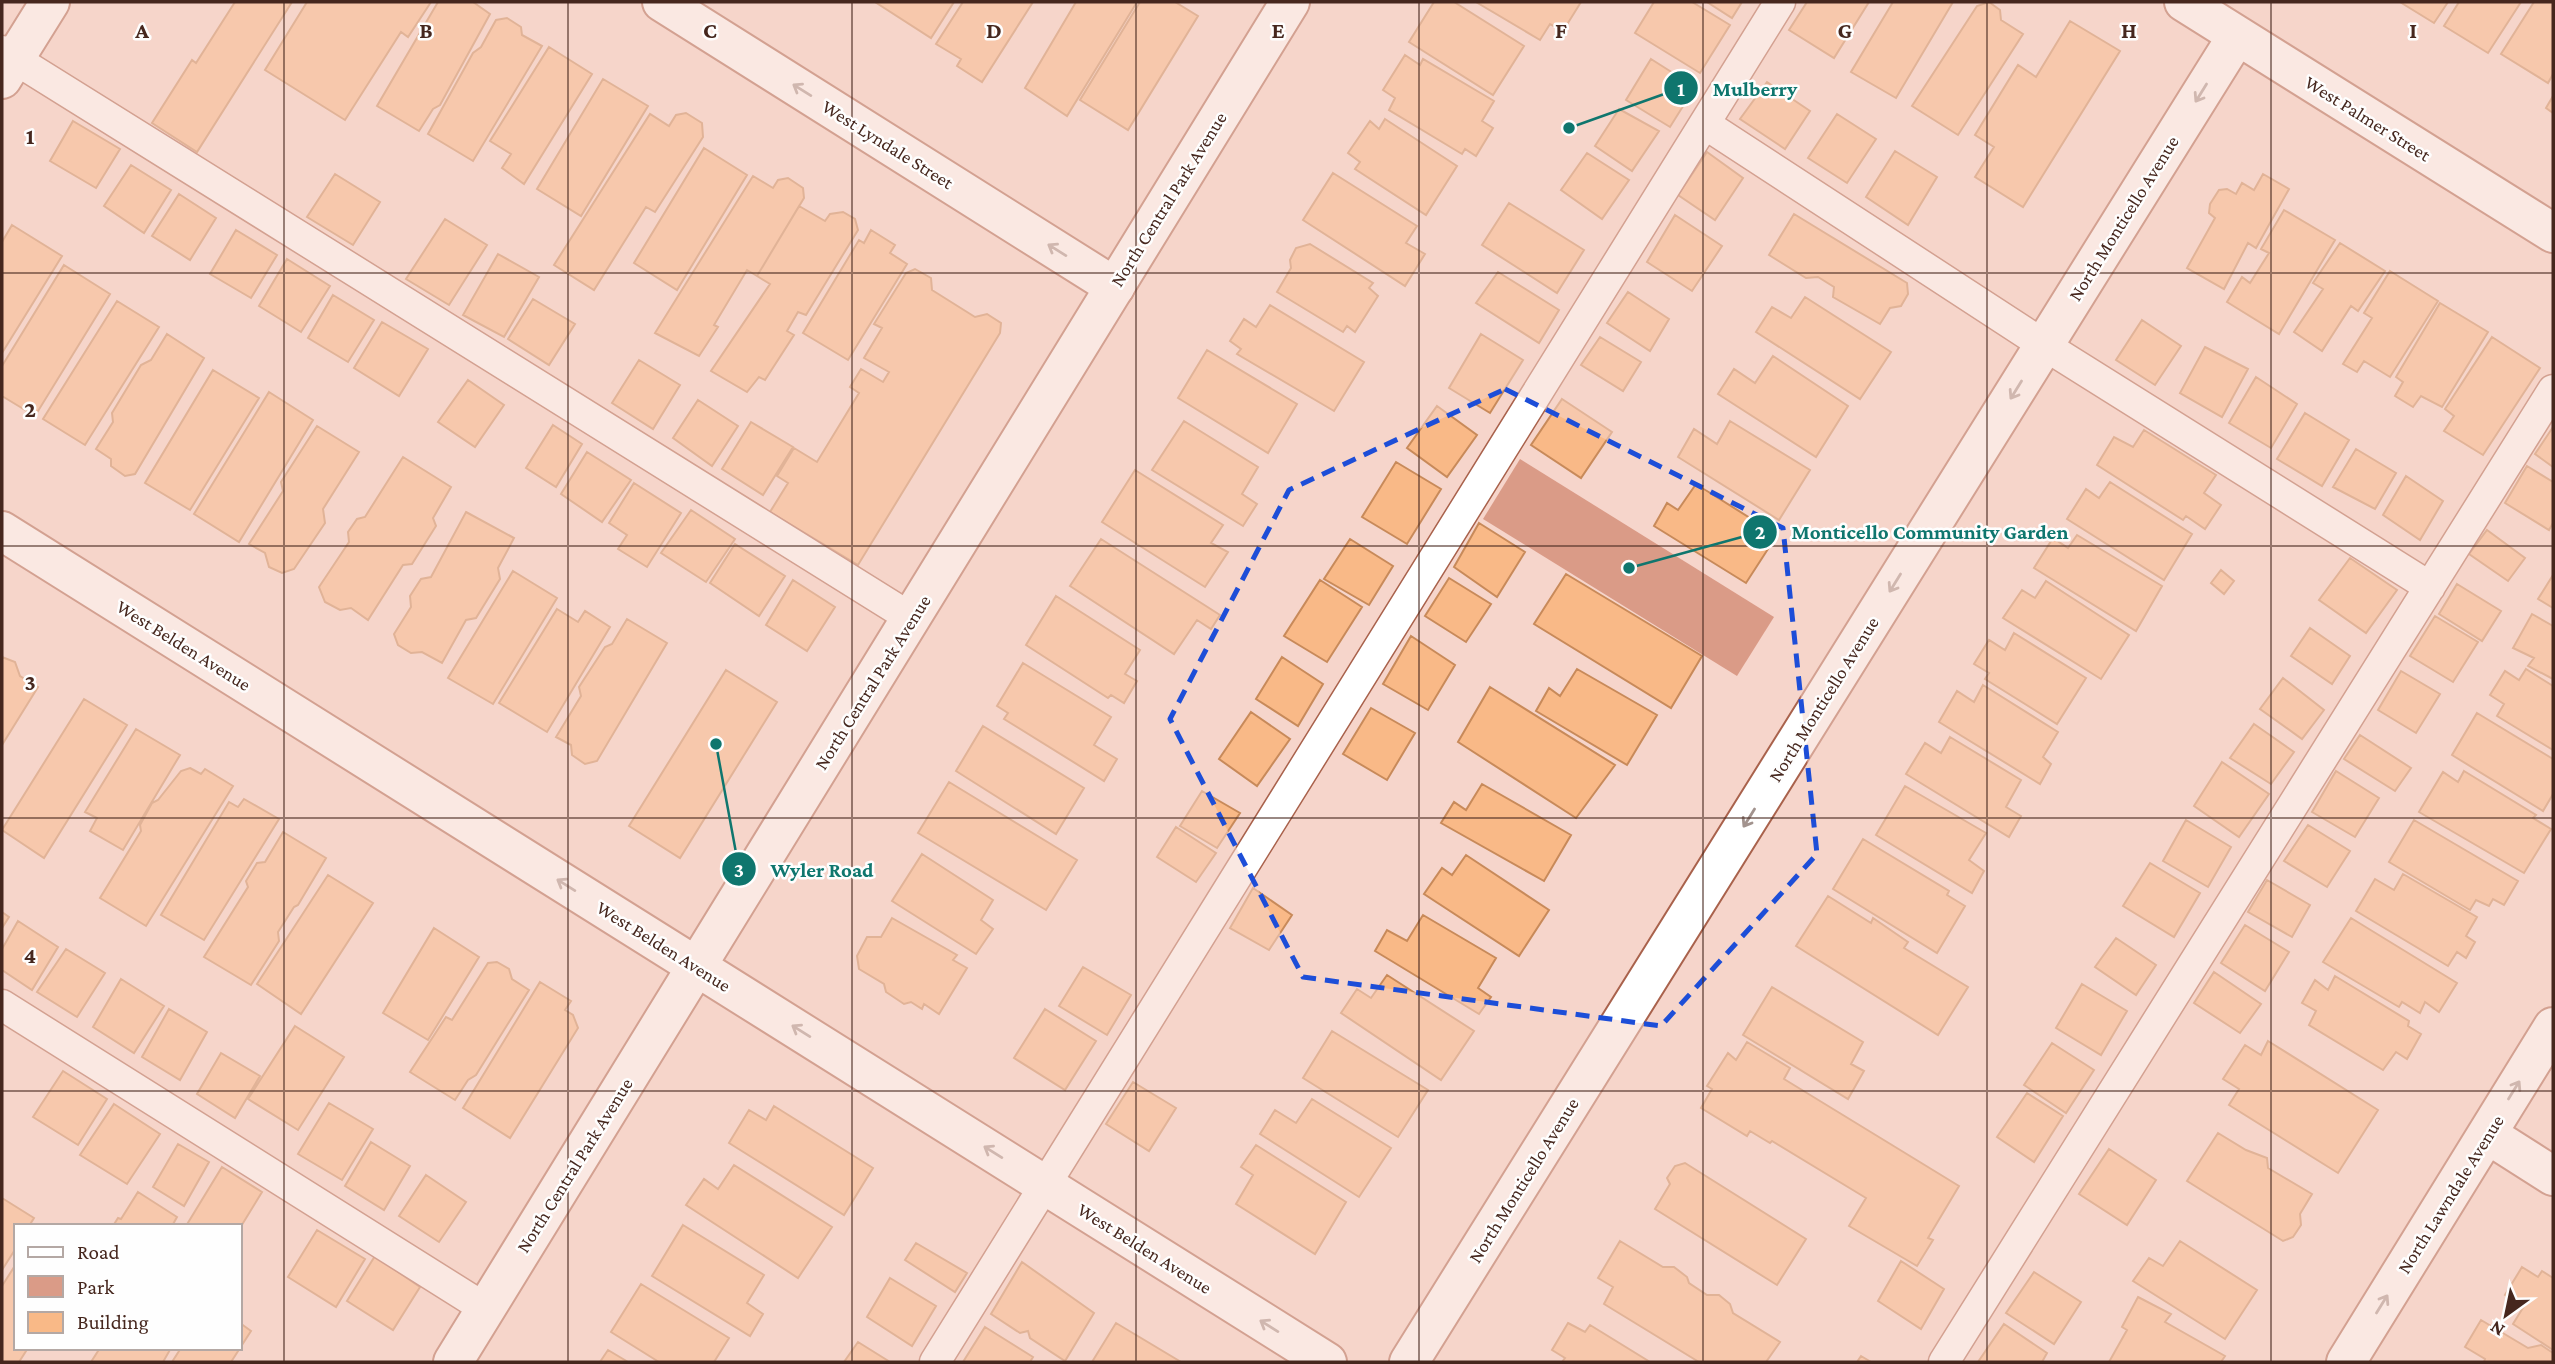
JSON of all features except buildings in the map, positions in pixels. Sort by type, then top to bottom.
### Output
[{"type":"street","points":[[6,63],[50,2]]},
{"type":"street","name":"West Lyndale Street","points":[[662,2],[1115,286]]},
{"type":"street","name":"North Central Park Avenue","points":[[453,1362],[1290,2]]},
{"type":"street","name":"West Palmer Street","points":[[2184,2],[2553,233]]},
{"type":"street","name":"North Monticello Avenue","points":[[1409,1362],[2237,36]]},
{"type":"street","name":"West Belden Avenue","points":[[2,530],[1326,1362]]},
{"type":"street","name":"North Lawndale Avenue","points":[[2346,1362],[2553,1027]]},
{"type":"street","points":[[2487,1134],[2553,1176]]},
{"type":"lane","points":[[935,1362],[1780,2]]},
{"type":"lane","points":[[6,63],[911,618]]},
{"type":"lane","points":[[1705,124],[2044,345],[2430,587]]},
{"type":"lane","points":[[1944,1362],[2553,390]]},
{"type":"lane","points":[[2,1005],[486,1308]]},
{"type":"highlighted area","points":[[1505,389],[1783,528],[1817,854],[1661,1026],[1303,977],[1170,719],[1289,490]]},
{"type":"green space","points":[[1520,459],[1774,617],[1737,676],[1483,519]]},
{"type":"place","name":"Mulberry","points":[[1569,128]]},
{"type":"place","name":"Monticello Community Garden","points":[[1629,568]]},
{"type":"place","name":"Wyler Road","points":[[716,744]]}]
